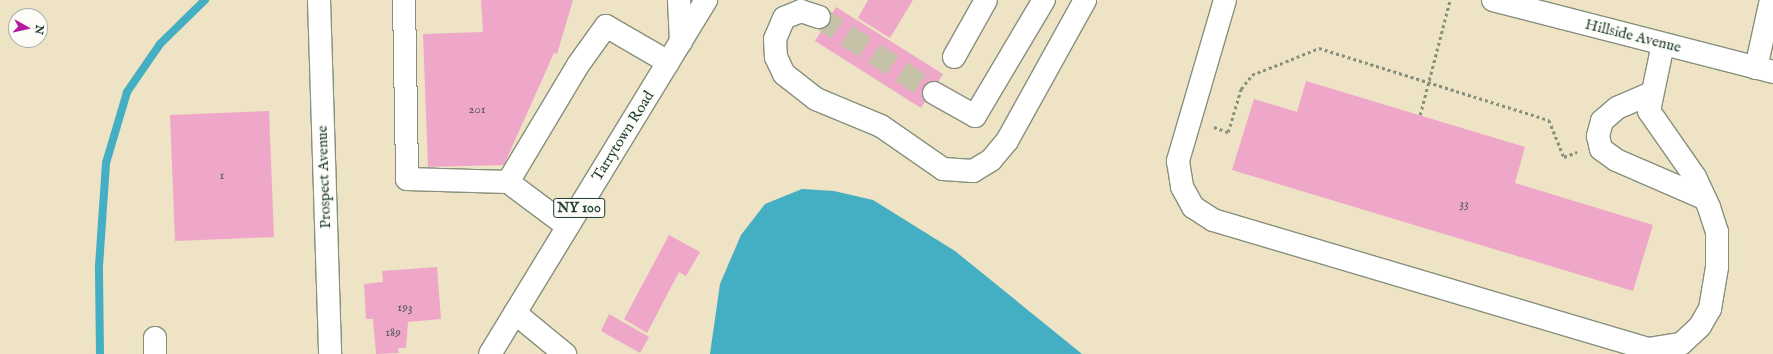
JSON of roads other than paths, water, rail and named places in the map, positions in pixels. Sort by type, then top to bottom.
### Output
[{"type":"main road","name":"Prospect Avenue","points":[[319,0],[330,354]]},
{"type":"main road","points":[[404,0],[407,179],[508,182],[567,226]]},
{"type":"main road","points":[[678,0],[681,42]]},
{"type":"main road","name":"Tarrytown Road","points":[[490,354],[706,0]]},
{"type":"main road","points":[[954,57],[986,0]]},
{"type":"main road","points":[[995,88],[986,72],[1026,0]]},
{"type":"main road","points":[[934,93],[975,116],[995,88],[1044,0]]},
{"type":"main road","points":[[995,88],[1012,86],[1057,0]]},
{"type":"main road","points":[[819,17],[801,10],[784,18],[775,39],[776,57],[784,74],[816,99],[881,126],[943,169],[973,171],[991,160],[1007,141],[1085,0]]},
{"type":"main road","points":[[1225,0],[1178,161],[1182,187],[1192,207],[1212,220],[1648,349],[1681,344],[1700,326],[1710,309],[1717,267],[1717,232],[1695,177],[1648,111],[1663,44]]},
{"type":"main road","name":"Hillside Avenue","points":[[1493,0],[1765,70]]},
{"type":"main road","points":[[1765,70],[1771,0]]},
{"type":"main road","points":[[508,182],[578,65],[606,26],[668,62]]},
{"type":"main road","points":[[1652,93],[1617,108],[1602,121],[1598,136],[1601,149],[1616,160],[1704,198]]},
{"type":"main road","points":[[515,313],[565,354]]},
{"type":"water","points":[[802,189],[834,191],[873,200],[955,251],[1082,354],[710,354],[720,284],[741,235],[765,204]]},
{"type":"waterway","points":[[100,354],[99,266],[106,163],[127,92],[160,44],[205,0]]},
{"type":"tunnel","points":[[819,17],[934,93]]}]
